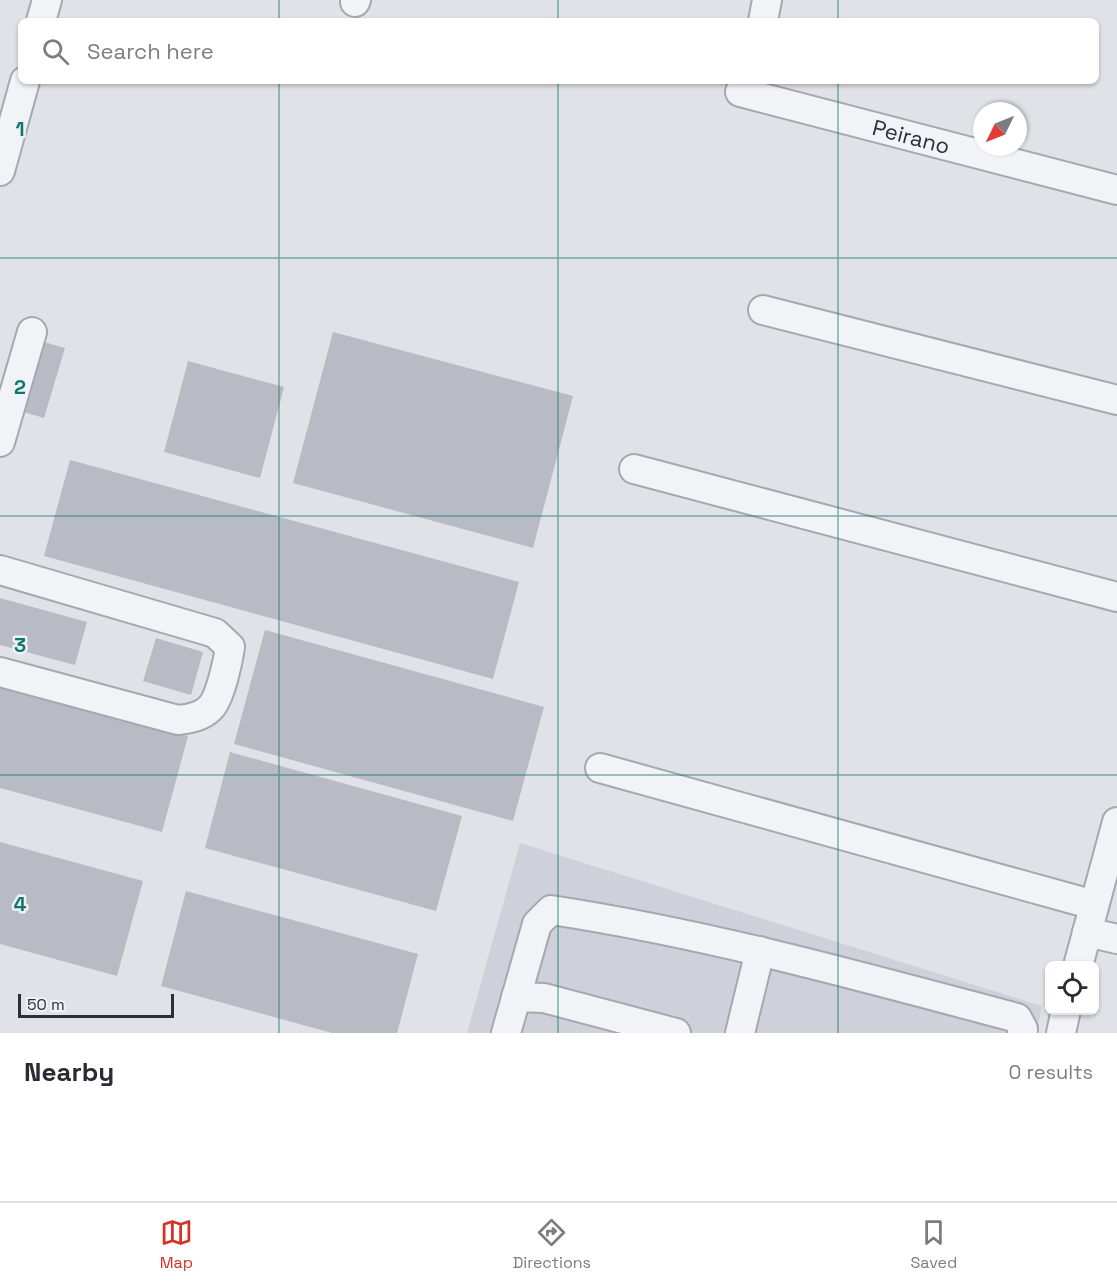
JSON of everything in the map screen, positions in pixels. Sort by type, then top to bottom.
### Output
[{"type":"street","points":[[42,18],[47,0]]},
{"type":"street","points":[[764,18],[767,0]]},
{"type":"street","name":"Peirano","points":[[740,92],[1117,190]]},
{"type":"street","points":[[0,171],[14,94]]},
{"type":"street","points":[[763,310],[1117,400]]},
{"type":"street","points":[[0,442],[32,332]]},
{"type":"street","points":[[634,469],[1117,597]]},
{"type":"street","points":[[0,570],[215,633],[230,646],[228,663],[213,705],[204,713],[178,720],[0,672]]},
{"type":"street","points":[[600,768],[1090,918],[1117,939]]},
{"type":"street","points":[[1079,961],[1117,822]]},
{"type":"street","points":[[506,1033],[537,924],[551,910],[658,929],[792,958],[1017,1018],[1023,1029],[1022,1033]]},
{"type":"street","points":[[740,1033],[760,951]]},
{"type":"street","points":[[516,997],[544,998],[676,1033]]},
{"type":"street","points":[[1060,1033],[1065,1015]]},
{"type":"shaded area","points":[[520,843],[1042,1006],[1037,1033],[467,1033]]},
{"type":"building","points":[[333,332],[573,396],[533,548],[293,483]]},
{"type":"building","points":[[37,340],[65,348],[44,418],[17,410]]},
{"type":"building","points":[[188,361],[284,387],[260,478],[164,452]]},
{"type":"building","points":[[70,460],[519,582],[493,679],[44,556]]},
{"type":"building","points":[[0,598],[87,622],[75,665],[0,645]]},
{"type":"building","points":[[265,630],[544,707],[513,821],[234,744]]},
{"type":"building","points":[[156,638],[203,652],[191,695],[143,681]]},
{"type":"building","points":[[0,685],[188,736],[162,832],[0,788]]},
{"type":"building","points":[[230,752],[462,816],[436,911],[205,848]]},
{"type":"building","points":[[0,842],[143,881],[117,976],[0,944]]},
{"type":"building","points":[[186,891],[418,954],[397,1033],[332,1033],[161,986]]}]
